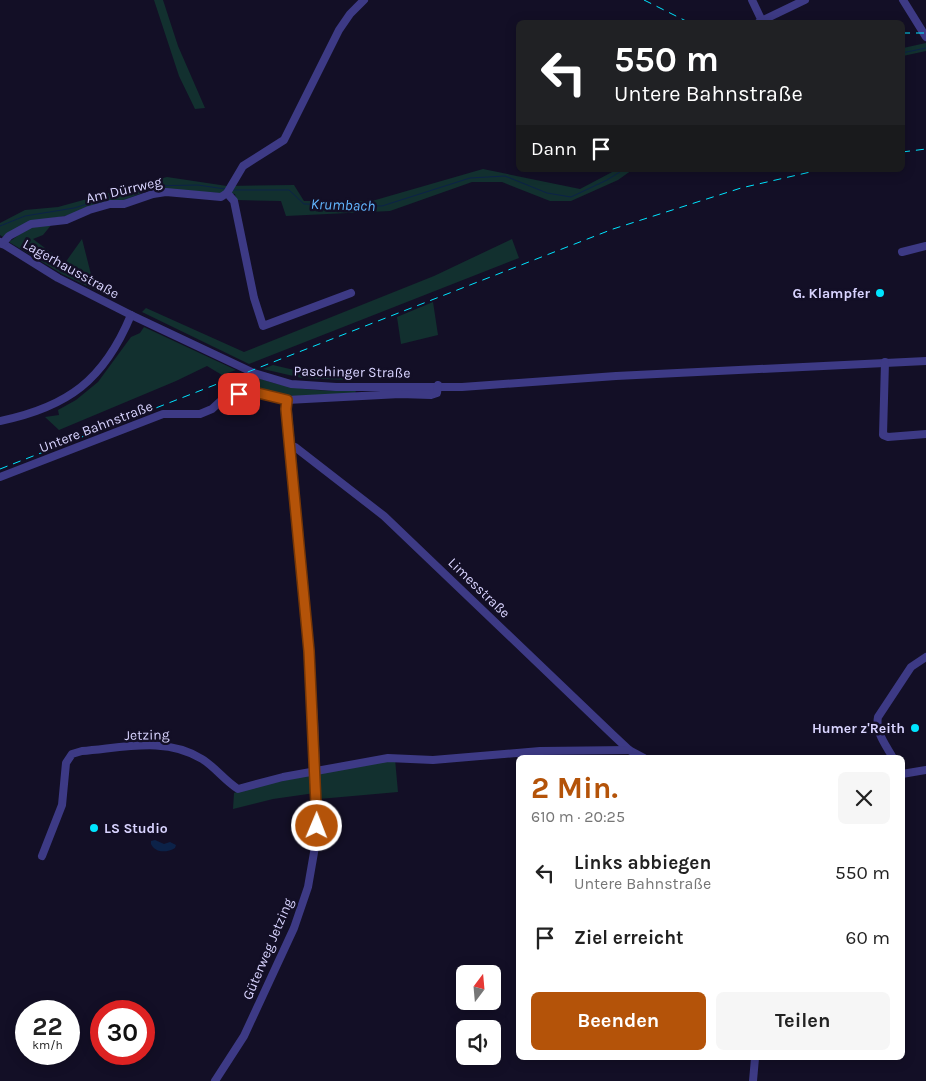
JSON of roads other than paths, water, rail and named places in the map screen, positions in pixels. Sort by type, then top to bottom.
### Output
[{"type":"street","points":[[351,293],[262,326],[246,264],[234,201],[228,190],[243,166],[284,140],[339,30],[350,14],[364,0]]},
{"type":"street","points":[[752,0],[760,20]]},
{"type":"street","points":[[765,20],[805,0]]},
{"type":"street","points":[[903,0],[926,37]]},
{"type":"street","name":"Am Dürrweg","points":[[1,243],[9,236],[31,224],[66,220],[89,210],[110,204],[124,204],[153,194],[166,192],[221,196],[228,190]]},
{"type":"street","name":"Lagerhausstraße","points":[[1,243],[58,278],[131,315]]},
{"type":"street","points":[[902,252],[926,246]]},
{"type":"street","points":[[0,421],[45,410],[76,392],[103,365],[131,315]]},
{"type":"street","name":"Paschinger Straße","points":[[131,315],[242,368],[280,381],[316,386],[438,385],[462,382],[796,372],[820,367],[858,368],[926,361]]},
{"type":"street","points":[[885,364],[883,435],[888,437],[926,434]]},
{"type":"street","name":"Untere Bahnstraße","points":[[0,477],[163,414],[192,416],[205,413],[224,398],[233,395],[258,393],[287,400],[400,394],[431,395],[437,392],[438,385]]},
{"type":"street","name":"Güterweg Jetzing","points":[[216,1081],[244,1036],[294,928],[304,901],[316,841],[316,770],[305,606],[287,400]]},
{"type":"street","name":"Limesstraße","points":[[290,446],[295,447],[384,516],[629,750],[638,755]]},
{"type":"street","points":[[891,755],[880,734],[877,723],[878,717],[911,667],[926,657]]},
{"type":"street","name":"Jetzing","points":[[42,856],[62,805],[66,763],[72,754],[144,745],[179,748],[203,759],[228,783],[238,788],[316,770]]},
{"type":"street","points":[[316,770],[388,758],[433,760],[540,751],[629,750]]},
{"type":"street","points":[[905,774],[926,770]]},
{"type":"street","points":[[753,1081],[755,1060]]},
{"type":"water","points":[[155,840],[164,844],[170,842],[176,845],[175,848],[168,851],[158,851],[151,844],[151,841]]},
{"type":"waterway","name":"Krumbach","points":[[905,52],[926,48]]},
{"type":"waterway","name":"Krumbach","points":[[232,190],[289,190],[304,204],[382,206],[470,178],[505,176],[547,193],[571,197],[620,172]]},
{"type":"waterway","name":"Krumbach","points":[[0,226],[25,216],[74,208],[146,186],[198,185],[225,189]]},
{"type":"railway","points":[[644,0],[684,20]]},
{"type":"railway","points":[[905,33],[926,33]]},
{"type":"railway","points":[[905,152],[926,149]]},
{"type":"railway","points":[[0,469],[613,229],[741,188],[810,172]]},
{"type":"place","name":"G. Klampfer","points":[[880,293]]},
{"type":"place","name":"Humer z'Reith","points":[[915,728]]},
{"type":"place","name":"LS Studio","points":[[94,828]]}]
